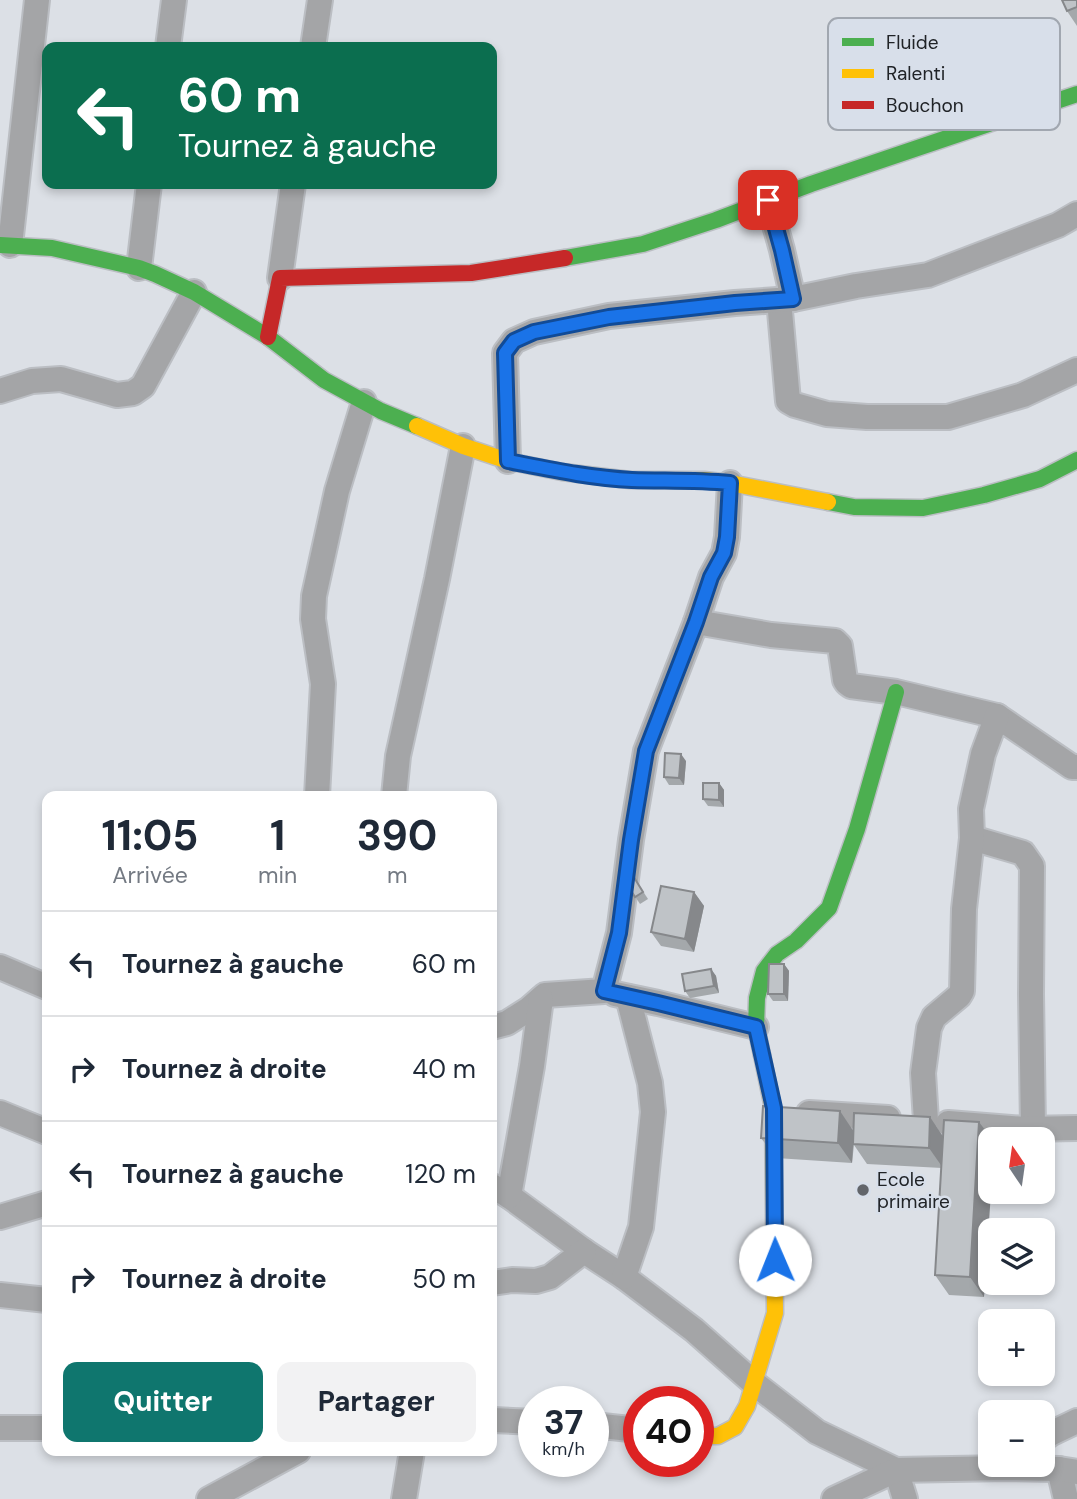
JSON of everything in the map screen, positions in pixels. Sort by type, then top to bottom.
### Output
[{"type":"street","points":[[37,0],[39,62],[5,245],[52,248],[139,268],[194,292],[268,337],[324,380],[364,402],[463,446],[508,461],[562,472],[630,480],[704,480],[854,507],[923,508],[984,495],[1041,478],[1077,460]]},
{"type":"street","points":[[169,42],[174,0]]},
{"type":"street","points":[[314,42],[320,0]]},
{"type":"street","points":[[1060,100],[1077,94]]},
{"type":"street","points":[[280,278],[471,273],[642,244],[969,130]]},
{"type":"street","points":[[139,268],[148,189]]},
{"type":"street","points":[[268,337],[280,278],[292,189]]},
{"type":"street","points":[[768,200],[782,250],[788,401],[795,405],[827,414],[948,417],[1023,396],[1077,370]]},
{"type":"street","points":[[508,461],[505,353],[514,341],[534,332],[609,317],[786,300],[928,275],[1058,225],[1077,214]]},
{"type":"street","points":[[0,391],[32,381],[61,379],[117,395],[134,393],[143,386],[194,292]]},
{"type":"street","points":[[317,791],[323,684],[313,620],[314,596],[337,491],[364,402]]},
{"type":"street","points":[[394,791],[398,756],[463,446]]},
{"type":"street","points":[[624,1277],[642,1227],[653,1112],[650,1083],[616,994],[619,933],[631,840],[646,751],[711,577],[724,553],[730,483]]},
{"type":"street","points":[[696,622],[772,635],[835,641],[840,646],[847,684],[896,692],[996,716],[1077,767]]},
{"type":"street","points":[[714,1436],[735,1427],[747,1406],[775,1313],[774,1108],[756,1027],[757,998],[764,971],[777,954],[796,941],[829,908],[857,829],[896,692]]},
{"type":"street","points":[[926,1121],[923,1073],[929,1028],[934,1017],[959,996],[961,991],[964,909],[972,838],[971,809],[983,754],[996,716]]},
{"type":"street","points":[[972,838],[1023,853],[1032,866],[1033,1127]]},
{"type":"street","points":[[0,967],[42,985]]},
{"type":"street","points":[[497,1026],[507,1023],[545,995],[616,994],[756,1027]]},
{"type":"street","points":[[541,999],[532,1066],[500,1191],[624,1277],[694,1330],[755,1384],[817,1432],[896,1470],[905,1499]]},
{"type":"street","points":[[774,1108],[1006,1127]]},
{"type":"street","points":[[0,1113],[42,1130]]},
{"type":"street","points":[[1055,1128],[1077,1128]]},
{"type":"street","points":[[0,1217],[42,1204]]},
{"type":"street","points":[[497,1282],[536,1281],[550,1277],[584,1251]]},
{"type":"street","points":[[0,1295],[42,1299]]},
{"type":"street","points":[[497,1420],[518,1421]]},
{"type":"street","points":[[1055,1432],[1077,1421]]},
{"type":"street","points":[[0,1428],[42,1428]]},
{"type":"street","points":[[404,1499],[411,1456]]},
{"type":"street","points":[[209,1499],[277,1457]]},
{"type":"street","points":[[834,1499],[896,1470],[978,1467]]},
{"type":"street","points":[[1066,1499],[1068,1470]]},
{"type":"building","points":[[1062,0],[1077,0],[1077,7],[1067,11]]},
{"type":"building","points":[[665,753],[681,754],[679,778],[664,777]]},
{"type":"building","points":[[703,783],[719,783],[719,800],[703,799]]},
{"type":"building","points":[[635,879],[643,892],[635,897],[627,884]]},
{"type":"building","points":[[661,886],[694,892],[685,939],[651,932]]},
{"type":"building","points":[[769,964],[784,964],[784,994],[768,994]]},
{"type":"building","points":[[711,969],[714,986],[685,991],[682,974]]},
{"type":"building","points":[[763,1106],[840,1111],[838,1143],[761,1138]]},
{"type":"building","points":[[854,1113],[930,1117],[929,1148],[853,1144]]},
{"type":"building","points":[[944,1120],[979,1122],[970,1277],[935,1275]]},
{"type":"traffic: fast","points":[[1060,100],[1077,94]]},
{"type":"traffic: fast","points":[[565,258],[643,244],[971,130]]},
{"type":"traffic: fast","points":[[0,245],[52,248],[155,274],[194,292],[268,337],[324,380],[381,411],[417,426]]},
{"type":"traffic: fast","points":[[828,502],[854,507],[923,508],[1040,479],[1077,460]]},
{"type":"traffic: fast","points":[[762,1055],[756,1027],[757,998],[764,971],[777,954],[796,941],[829,908],[857,829],[896,692]]},
{"type":"traffic: slow","points":[[417,426],[463,446],[508,461],[562,472],[630,480],[704,480],[828,502]]},
{"type":"traffic: slow","points":[[714,1436],[735,1427],[747,1406],[775,1313],[773,1108],[762,1055]]},
{"type":"traffic: jam","points":[[268,337],[280,278],[471,273],[565,258]]},
{"type":"place","name":"Ecole primaire","points":[[863,1190]]},
{"type":"route","points":[[768,200],[793,299],[609,317],[534,332],[514,341],[505,353],[508,461],[562,472],[630,480],[704,480],[730,483],[724,553],[711,577],[646,751],[619,933],[604,991],[756,1027],[774,1108],[775,1260]]}]
